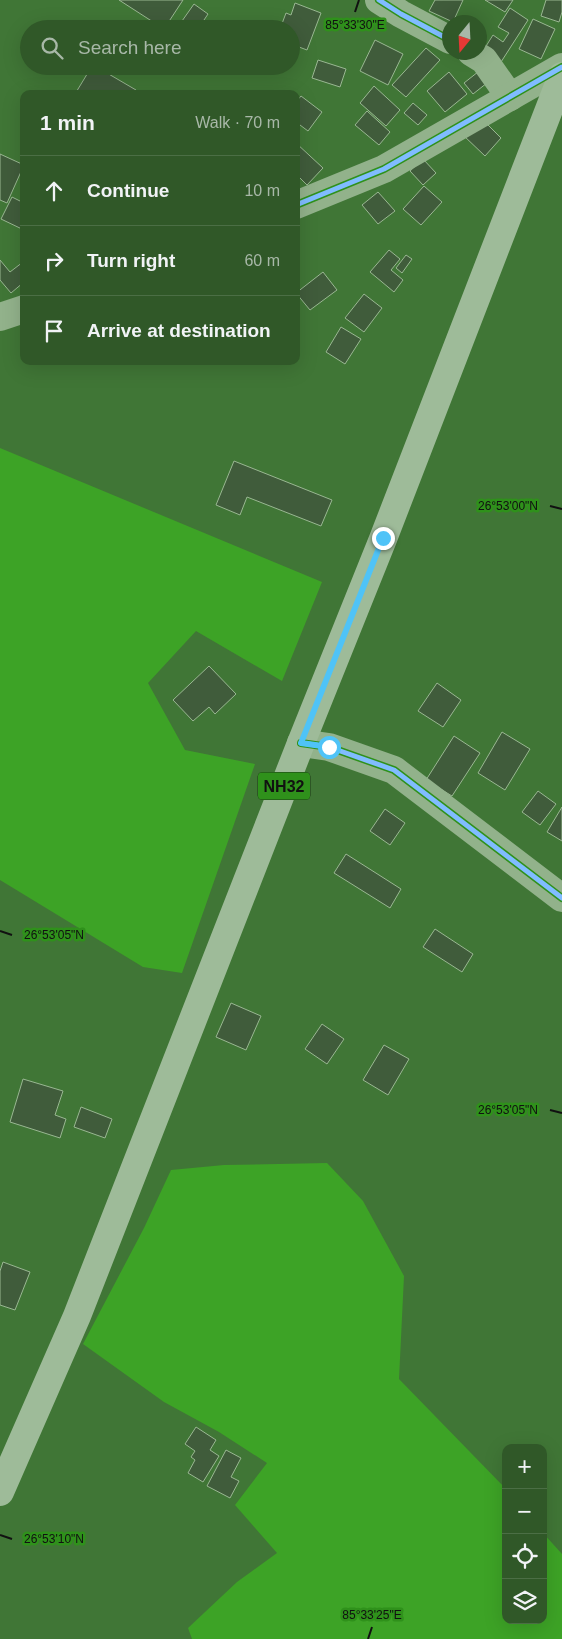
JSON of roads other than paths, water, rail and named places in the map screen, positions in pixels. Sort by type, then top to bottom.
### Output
[{"type":"main road","name":"NH32","points":[[0,1492],[77,1316],[301,743],[387,529],[562,76]]},
{"type":"street","points":[[379,0],[442,36]]},
{"type":"street","points":[[484,60],[510,97]]},
{"type":"street","points":[[300,203],[384,169],[562,67]]},
{"type":"street","points":[[0,317],[20,310]]},
{"type":"street","points":[[301,743],[329,747],[394,770],[562,898]]}]
